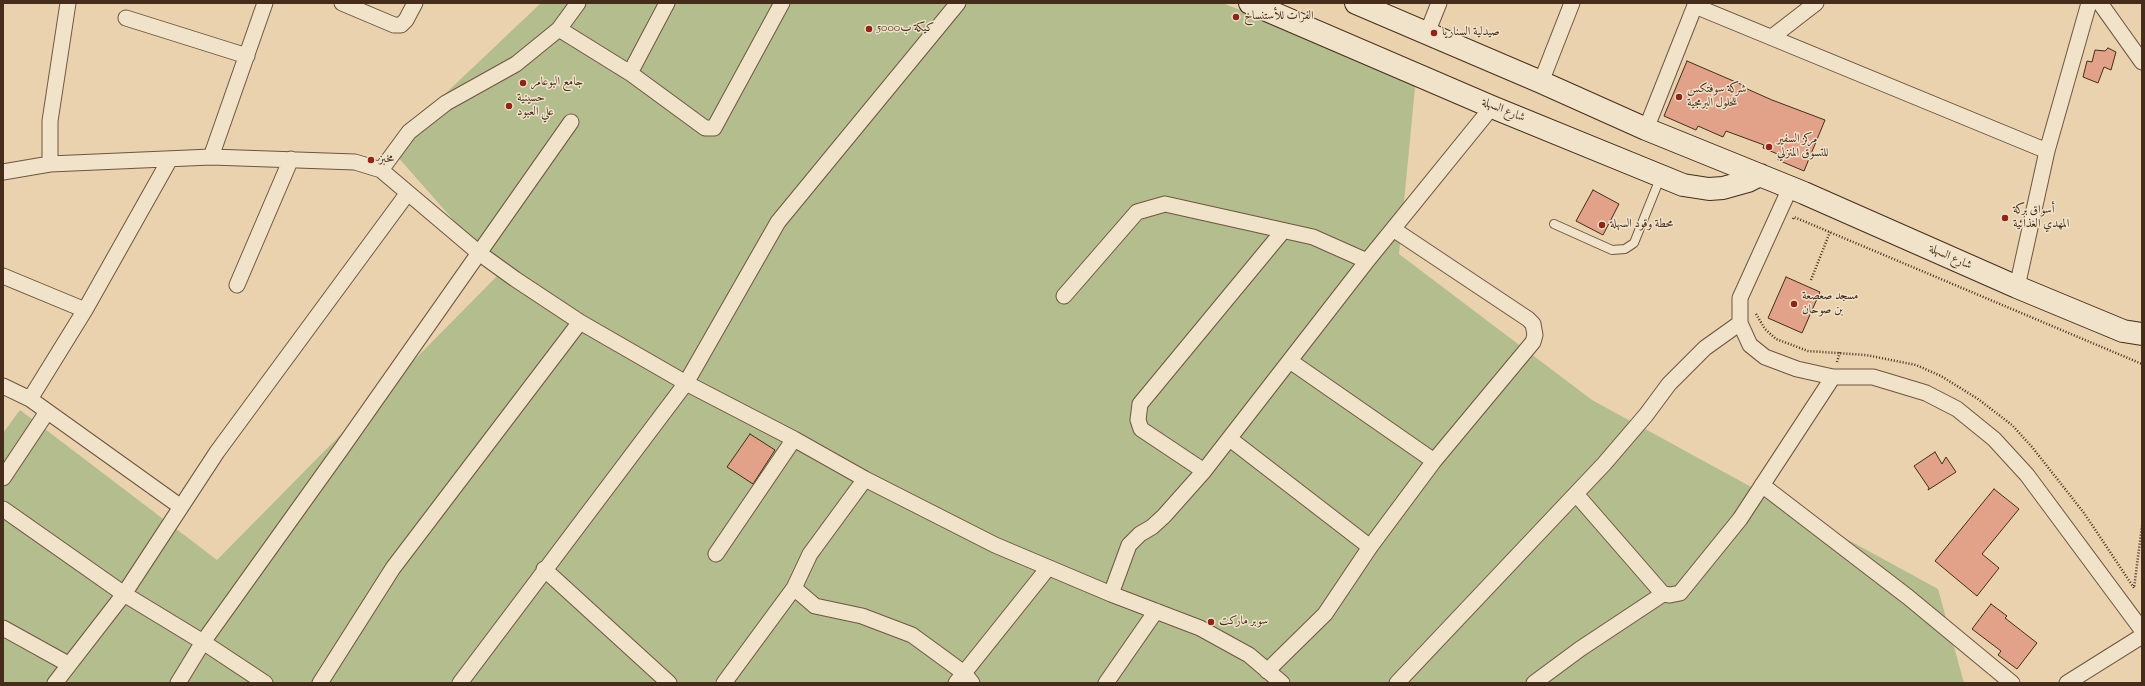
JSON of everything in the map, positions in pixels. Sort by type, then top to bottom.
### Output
[{"type":"main road","name":"شارع السهلة","points":[[1250,3],[1492,107],[1683,185],[1709,189],[1736,186],[1760,175]]},
{"type":"main road","name":"شارع السهلة","points":[[1356,3],[1541,82],[1646,129],[1760,175],[2017,287],[2123,331],[2142,334]]},
{"type":"street","points":[[50,164],[50,121],[68,3]]},
{"type":"street","points":[[211,156],[265,3]]},
{"type":"street","points":[[342,3],[394,25],[401,24],[406,20],[415,3]]},
{"type":"street","points":[[381,170],[409,132],[446,103],[516,64],[560,29],[578,3]]},
{"type":"street","points":[[630,73],[667,3]]},
{"type":"street","points":[[560,29],[630,73],[705,128],[714,128],[782,3]]},
{"type":"street","points":[[460,683],[544,569],[686,383],[778,222],[958,3]]},
{"type":"street","points":[[1427,33],[1440,3]]},
{"type":"street","points":[[1541,82],[1572,3]]},
{"type":"street","points":[[1772,37],[1816,3]]},
{"type":"street","points":[[2017,287],[2047,151],[2090,3]]},
{"type":"street","points":[[2100,3],[2142,62]]},
{"type":"street","points":[[1646,129],[1696,5],[2047,151]]},
{"type":"street","points":[[126,18],[247,56]]},
{"type":"street","points":[[1111,594],[1129,545],[1140,534],[1152,527],[1164,516],[1204,471],[1367,261],[1492,107]]},
{"type":"street","points":[[178,683],[203,642],[480,253],[571,122]]},
{"type":"street","points":[[3,172],[50,164],[211,156],[356,162],[381,170],[407,194],[480,253],[580,322],[686,383],[794,439],[865,479],[995,545],[1111,594],[1200,628],[1249,655],[1282,683]]},
{"type":"street","points":[[30,399],[85,310],[170,158]]},
{"type":"street","points":[[237,285],[291,159]]},
{"type":"street","points":[[1790,188],[1740,298],[1740,323],[1750,345],[1765,357],[1797,370],[1833,377],[1873,377],[1926,393],[1957,409],[1994,439],[2027,475],[2142,630]]},
{"type":"street","points":[[55,683],[68,664],[124,594],[217,452],[407,194]]},
{"type":"street","points":[[1064,296],[1137,212],[1165,204],[1313,237],[1367,261]]},
{"type":"street","points":[[1267,670],[1325,614],[1370,547],[1434,461],[1534,342],[1535,335],[1533,324],[1393,229]]},
{"type":"street","points":[[1204,471],[1141,429],[1138,420],[1140,404],[1283,231]]},
{"type":"street","points":[[3,276],[85,310]]},
{"type":"street","points":[[320,683],[393,568],[580,322]]},
{"type":"street","points":[[1397,683],[1576,494],[1641,420],[1669,384],[1705,348],[1740,323]]},
{"type":"street","points":[[1290,361],[1434,461]]},
{"type":"street","points":[[1576,494],[1663,594],[1670,595],[1680,593],[1740,519],[1833,377]]},
{"type":"street","points":[[3,386],[30,399],[181,507]]},
{"type":"street","points":[[3,478],[47,412]]},
{"type":"street","points":[[716,554],[794,439]]},
{"type":"street","points":[[1230,439],[1370,547]]},
{"type":"street","points":[[724,683],[794,588],[810,554],[865,479]]},
{"type":"street","points":[[1762,485],[1908,597],[2012,683]]},
{"type":"street","points":[[3,509],[124,594],[203,642],[265,683]]},
{"type":"street","points":[[794,588],[815,606],[862,616],[912,635],[964,680],[1048,568]]},
{"type":"street","points":[[544,569],[669,683]]},
{"type":"street","points":[[1534,683],[1580,649],[1663,594]]},
{"type":"street","points":[[1106,683],[1156,611]]},
{"type":"street","points":[[3,628],[68,664]]},
{"type":"street","points":[[2067,683],[2142,636]]},
{"type":"lane","points":[[1554,224],[1612,250],[1625,249],[1634,242],[1661,175]]},
{"type":"path","points":[[1791,224],[1794,217],[2142,364]]},
{"type":"path","points":[[1811,280],[1830,232]]},
{"type":"path","points":[[1756,307],[1759,322],[1776,338],[1808,351],[1866,355],[1916,365],[1941,376],[1978,399],[2012,425],[2032,447],[2084,513],[2134,588],[2142,526]]},
{"type":"green space","points":[[541,3],[1222,3],[1416,77],[1399,254],[1592,400],[1938,589],[1964,683],[3,683],[3,433],[20,410],[217,560],[500,273],[389,147]]},
{"type":"building","points":[[2108,48],[2116,52],[2111,70],[2104,67],[2098,83],[2083,77],[2087,61],[2092,62],[2095,50],[2105,51]]},
{"type":"building","points":[[1687,61],[1745,86],[1745,88],[1772,100],[1825,120],[1804,171],[1778,160],[1780,155],[1763,148],[1764,145],[1726,131],[1723,137],[1698,126],[1696,130],[1664,116]]},
{"type":"building","points":[[1593,190],[1619,204],[1603,235],[1576,221]]},
{"type":"building","points":[[1786,277],[1820,292],[1802,333],[1768,318]]},
{"type":"building","points":[[750,434],[775,450],[753,484],[727,467]]},
{"type":"building","points":[[1935,452],[1942,464],[1946,457],[1956,472],[1928,490],[1929,488],[1914,466]]},
{"type":"building","points":[[1994,489],[2019,509],[1982,554],[1999,568],[1977,596],[1935,561]]},
{"type":"building","points":[[1991,604],[2007,616],[2005,618],[2037,643],[2017,669],[1998,655],[2001,651],[1972,629]]},
{"type":"place","name":"الفرات للأستنساخ","points":[[1236,17]]},
{"type":"place","name":"كيكة ب5000","points":[[869,29]]},
{"type":"place","name":"صيدلية السناريا","points":[[1434,33]]},
{"type":"place","name":"جامع البوعامر","points":[[523,83]]},
{"type":"place","name":"شركة سوفتكس للحلول البرمجية","points":[[1679,97]]},
{"type":"place","name":"حسينية علي العبود","points":[[509,106]]},
{"type":"place","name":"مركز السفير للتسوق المنزلي","points":[[1769,147]]},
{"type":"place","name":"مخبز","points":[[371,160]]},
{"type":"place","name":"أسواق بركة المهدي الغذائية","points":[[2005,218]]},
{"type":"place","name":"محطة وقود السهلة","points":[[1602,225]]},
{"type":"place","name":"مسجد صعصعة بن صوحان","points":[[1794,304]]},
{"type":"place","name":"سوبر ماركت","points":[[1211,622]]}]
